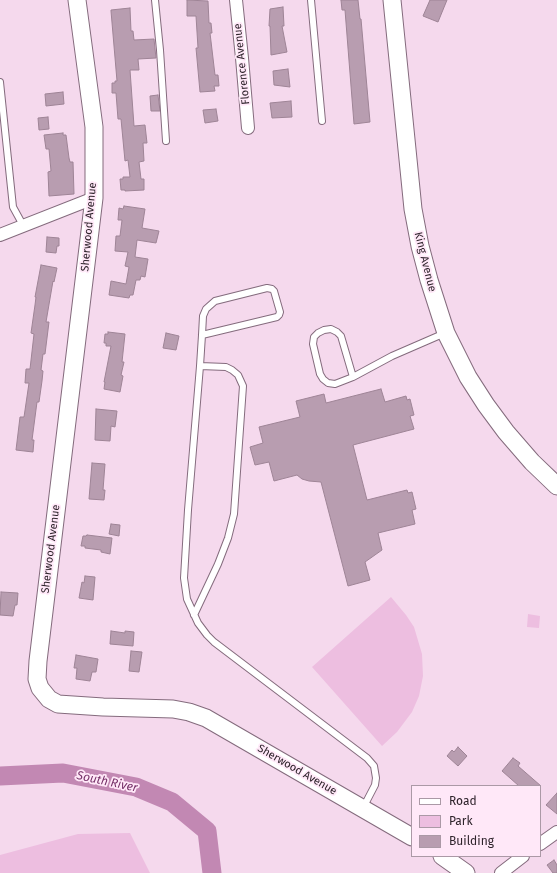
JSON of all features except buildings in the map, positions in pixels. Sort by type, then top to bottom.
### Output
[{"type":"street","name":"Sherwood Avenue","points":[[77,0],[94,127],[94,198],[38,662],[37,679],[40,688],[49,699],[58,704],[173,709],[189,712],[206,718],[411,836]]},
{"type":"street","name":"Florence Avenue","points":[[236,0],[248,128]]},
{"type":"street","name":"King Avenue","points":[[392,0],[414,216],[428,280],[446,333],[468,377],[506,432],[532,462],[557,486]]},
{"type":"street","points":[[0,235],[24,227],[94,198]]},
{"type":"street","points":[[541,843],[557,832]]},
{"type":"street","points":[[443,857],[466,873]]},
{"type":"street","points":[[501,873],[522,857]]},
{"type":"lane","points":[[155,0],[166,142]]},
{"type":"lane","points":[[311,0],[322,121]]},
{"type":"lane","points":[[0,82],[13,207],[24,227]]},
{"type":"lane","points":[[202,335],[277,317],[280,315],[280,312],[274,291],[267,288],[215,301],[206,310],[203,316],[184,578],[187,599],[194,615],[207,635],[214,642],[371,762],[376,770],[375,785],[363,808]]},
{"type":"lane","points":[[353,377],[340,336],[337,332],[331,329],[318,333],[314,337],[313,344],[320,374],[328,383],[335,384],[353,377],[392,356],[446,333]]},
{"type":"lane","points":[[194,615],[218,564],[228,538],[234,514],[243,386],[238,375],[226,367],[200,366]]},
{"type":"green space","points":[[391,597],[414,627],[422,654],[423,676],[419,696],[412,712],[397,732],[382,746],[312,667]]},
{"type":"green space","points":[[528,614],[540,616],[539,628],[527,627]]},
{"type":"green space","points":[[130,833],[150,873],[0,873],[0,855],[78,834]]},
{"type":"waterway","name":"South River","points":[[0,776],[63,773],[136,787],[172,802],[207,831],[212,873]]}]
